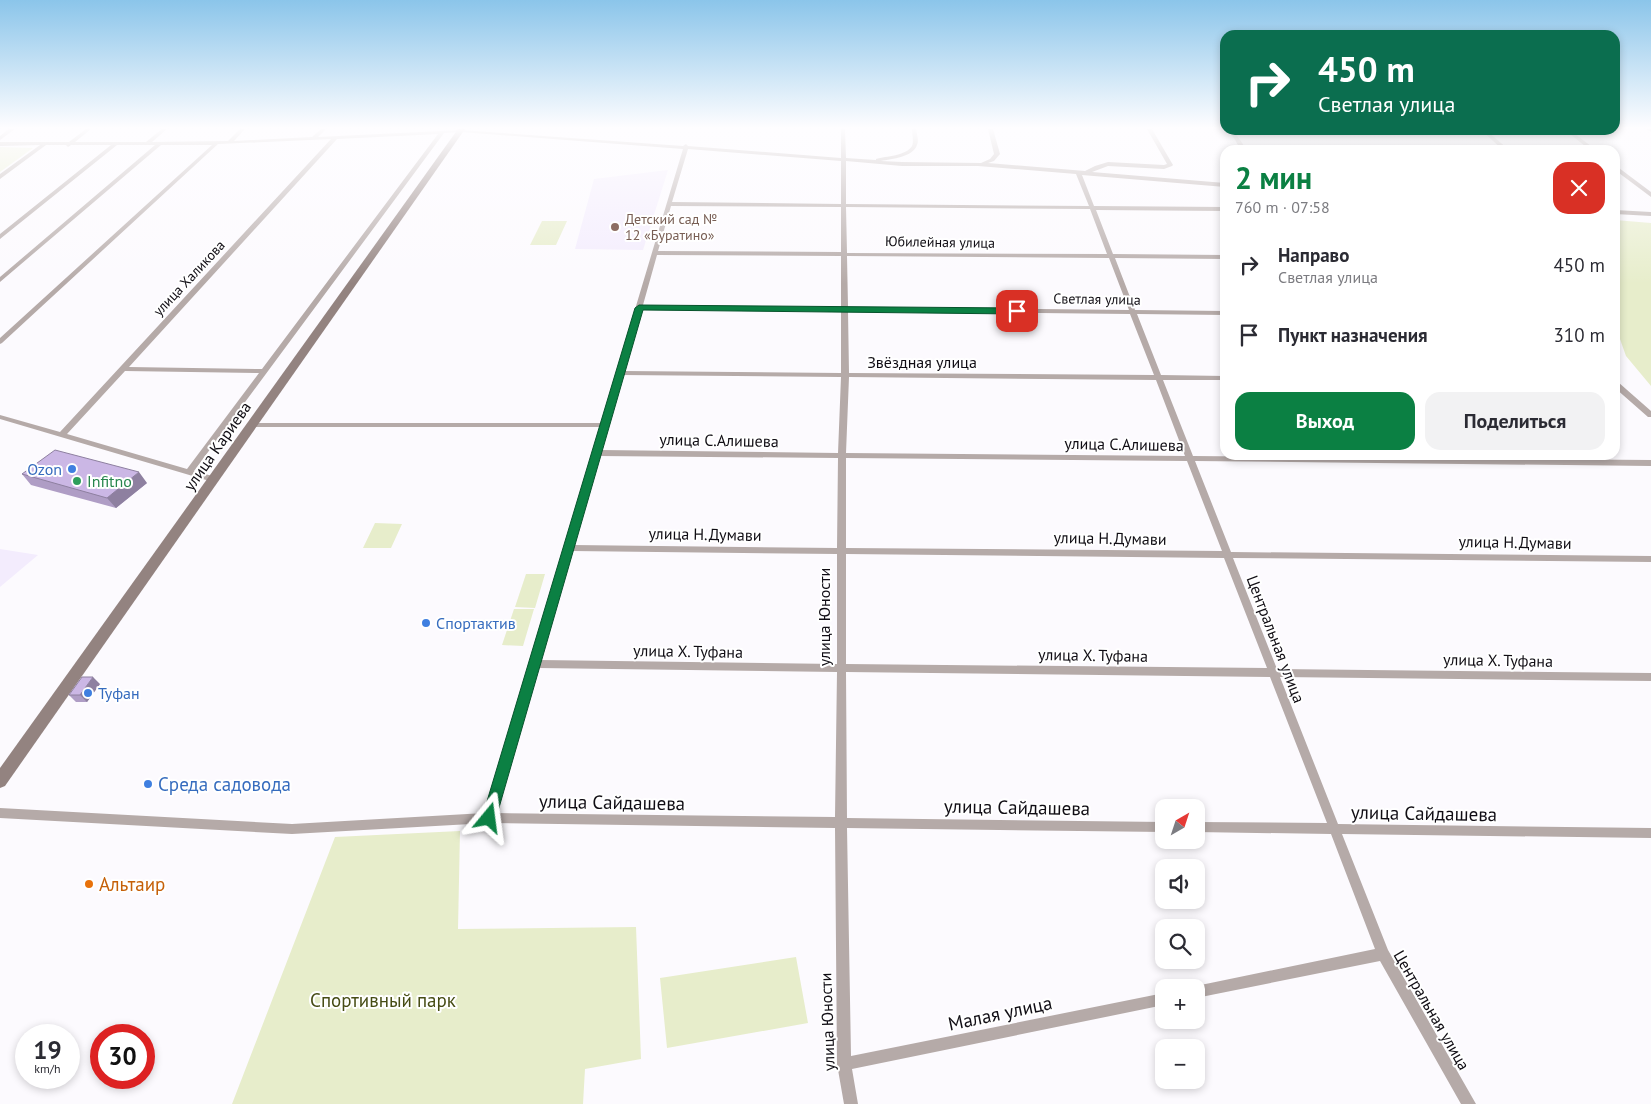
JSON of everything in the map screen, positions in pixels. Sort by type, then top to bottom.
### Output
[{"type":"main road","name":"улица Кариева","points":[[0,781],[425,181]]},
{"type":"street","points":[[0,237],[70,181]]},
{"type":"street","points":[[0,280],[116,181]]},
{"type":"street","points":[[0,342],[177,181]]},
{"type":"street","name":"улица Халикова","points":[[62,435],[296,181]]},
{"type":"street","points":[[189,472],[406,181]]},
{"type":"street","points":[[489,818],[676,181]]},
{"type":"street","name":"улица Юности","points":[[843,181],[845,375],[842,455],[841,823],[844,1064],[851,1104]]},
{"type":"street","name":"Центральная улица","points":[[1084,181],[1091,208],[1383,954],[1468,1104]]},
{"type":"street","points":[[1167,181],[1220,185]]},
{"type":"street","points":[[1632,181],[1651,195]]},
{"type":"street","points":[[669,204],[1220,210]]},
{"type":"street","points":[[1620,212],[1651,214]]},
{"type":"street","name":"Юбилейная улица","points":[[655,252],[1220,256]]},
{"type":"street","name":"Светлая улица","points":[[639,308],[1220,313]]},
{"type":"street","points":[[122,369],[264,371]]},
{"type":"street","name":"Звёздная улица","points":[[620,373],[1220,378]]},
{"type":"street","points":[[1620,388],[1651,415]]},
{"type":"street","points":[[0,417],[213,479]]},
{"type":"street","points":[[252,424],[604,425]]},
{"type":"street","name":"улица С.Алишева","points":[[596,453],[1220,458]]},
{"type":"street","name":"улица С.Алишева","points":[[1374,460],[1651,463]]},
{"type":"street","name":"улица Н.Думави","points":[[568,548],[1651,558]]},
{"type":"street","name":"улица Х. Туфана","points":[[534,664],[1651,677]]},
{"type":"street","name":"улица Сайдашева","points":[[0,812],[292,829],[489,818],[1155,827]]},
{"type":"street","name":"улица Сайдашева","points":[[1205,827],[1651,833]]},
{"type":"street","points":[[1205,990],[1383,954]]},
{"type":"street","name":"Малая улица","points":[[844,1064],[1155,1001]]},
{"type":"shaded area","name":"Детский сад № 12 «Буратино»","points":[[594,181],[665,181],[643,250],[575,249]]},
{"type":"shaded area","points":[[0,549],[38,555],[0,587]]},
{"type":"green space","points":[[1620,220],[1651,223],[1651,386],[1626,356],[1620,339]]},
{"type":"green space","points":[[542,221],[567,221],[556,245],[530,245]]},
{"type":"green space","points":[[375,523],[402,524],[391,548],[363,548]]},
{"type":"green space","points":[[526,574],[545,574],[535,608],[515,607]]},
{"type":"green space","points":[[514,609],[534,609],[523,646],[502,645]]},
{"type":"green space","name":"Спортивный парк","points":[[460,831],[458,929],[636,927],[641,1059],[585,1069],[583,1104],[232,1104],[335,837]]},
{"type":"green space","points":[[796,957],[808,1023],[667,1048],[660,978]]},
{"type":"building","points":[[55,450],[139,472],[107,498],[22,474]]},
{"type":"building","points":[[82,677],[93,677],[80,695],[69,695]]},
{"type":"place","name":"Детский сад № 12 «Буратино»","points":[[615,227]]},
{"type":"place","name":"Ozon","points":[[72,469]]},
{"type":"place","name":"Infitno","points":[[77,481]]},
{"type":"place","name":"Спортактив","points":[[426,623]]},
{"type":"place","name":"Туфан","points":[[88,693]]},
{"type":"place","name":"Среда садовода","points":[[148,784]]},
{"type":"place","name":"Альтаир","points":[[89,884]]},
{"type":"route","points":[[489,818],[639,308],[1017,311]]}]
